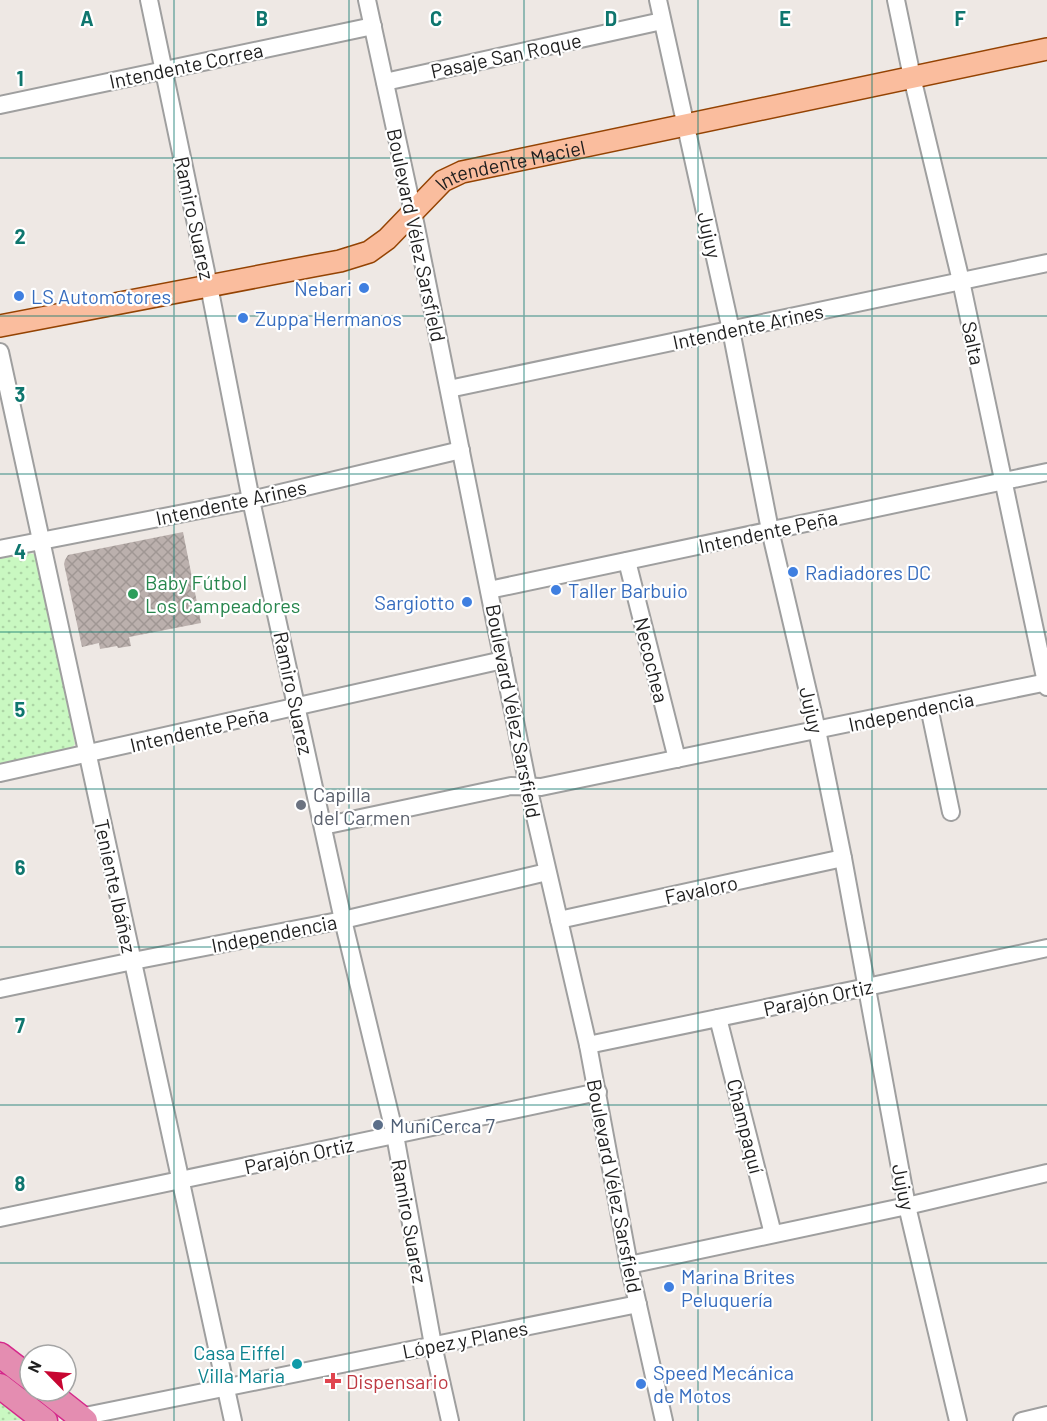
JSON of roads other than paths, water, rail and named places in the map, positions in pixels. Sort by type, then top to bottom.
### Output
[{"type":"highway","points":[[0,1355],[18,1369]]},
{"type":"highway","points":[[0,1386],[45,1421]]},
{"type":"highway","points":[[62,1403],[82,1419]]},
{"type":"main road","name":"Intendente Maciel","points":[[0,326],[340,261],[369,252],[387,239],[443,181],[462,172],[1047,49]]},
{"type":"street","name":"Ramiro Suarez","points":[[149,0],[209,285],[251,500],[343,920],[395,1135],[433,1345],[450,1421]]},
{"type":"street","name":"Boulevard Vélez Sarsfield","points":[[367,0],[413,212],[528,786],[588,1045],[629,1265],[664,1421]]},
{"type":"street","name":"Jujuy","points":[[658,0],[731,330],[770,530],[817,730],[907,1206],[958,1421]]},
{"type":"street","name":"Salta","points":[[896,0],[961,281],[1047,684]]},
{"type":"street","name":"Pasaje San Roque","points":[[385,82],[662,21]]},
{"type":"street","name":"Intendente Correa","points":[[0,105],[373,26]]},
{"type":"street","name":"Intendente Arines","points":[[449,389],[1047,263]]},
{"type":"street","name":"Teniente Ibáñez","points":[[0,352],[233,1421]]},
{"type":"street","name":"Intendente Arines","points":[[0,549],[251,500],[461,450]]},
{"type":"street","name":"Intendente Peña","points":[[489,590],[1047,472]]},
{"type":"street","name":"Necochea","points":[[627,561],[677,759]]},
{"type":"street","name":"Intendente Peña","points":[[0,774],[503,660]]},
{"type":"street","name":"Independencia","points":[[322,826],[511,786],[541,787],[1047,684]]},
{"type":"street","points":[[929,707],[951,812]]},
{"type":"street","name":"Favaloro","points":[[558,920],[843,858]]},
{"type":"street","name":"Independencia","points":[[0,989],[343,920],[547,872]]},
{"type":"street","name":"Parajón Ortiz","points":[[588,1045],[1047,948]]},
{"type":"street","name":"Champaquí","points":[[718,1018],[773,1234]]},
{"type":"street","name":"Parajón Ortiz","points":[[0,1218],[598,1092]]},
{"type":"street","points":[[629,1265],[907,1206],[1047,1173]]},
{"type":"street","name":"López y Planes","points":[[82,1419],[226,1387],[638,1304]]},
{"type":"street","points":[[1022,1421],[1047,1415]]},
{"type":"place","name":"Nebari","points":[[364,288]]},
{"type":"place","name":"LS Automotores","points":[[19,296]]},
{"type":"place","name":"Zuppa Hermanos","points":[[243,318]]},
{"type":"place","name":"Radiadores DC","points":[[793,572]]},
{"type":"place","name":"Taller Barbuio","points":[[556,590]]},
{"type":"place","name":"Baby Fútbol Los Campeadores","points":[[133,594]]},
{"type":"place","name":"Sargiotto","points":[[467,602]]},
{"type":"place","name":"Capilla del Carmen","points":[[301,805]]},
{"type":"place","name":"MuniCerca 7","points":[[378,1125]]},
{"type":"place","name":"Marina Brites Peluquería","points":[[669,1287]]},
{"type":"place","name":"Casa Eiffel Villa Maria","points":[[297,1364]]},
{"type":"place","name":"Dispensario","points":[[333,1381]]},
{"type":"place","name":"Speed Mecánica de Motos","points":[[641,1384]]}]
